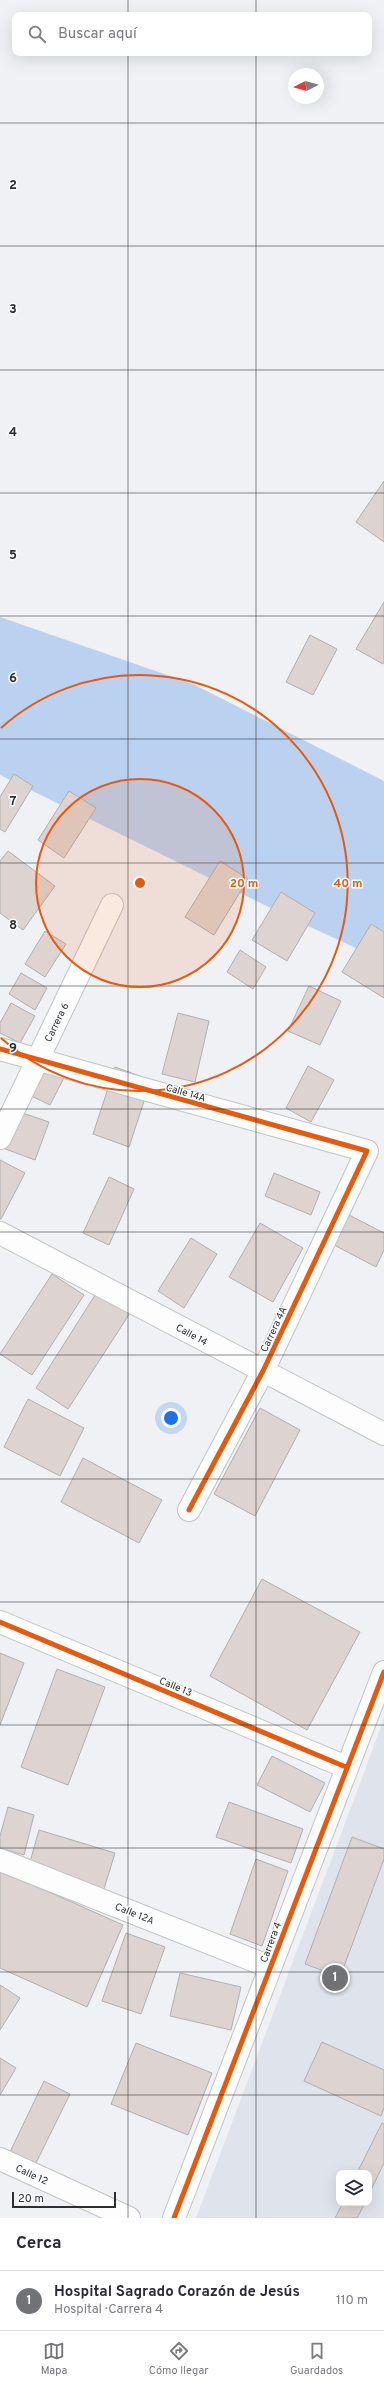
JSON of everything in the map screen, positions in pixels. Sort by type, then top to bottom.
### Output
[{"type":"street","name":"Carrera 6","points":[[0,1138],[112,905]]},
{"type":"street","name":"Calle 14A","points":[[0,1049],[367,1151]]},
{"type":"street","name":"Carrera 4A","points":[[189,1510],[263,1371],[367,1151]]},
{"type":"street","name":"Calle 14","points":[[0,1233],[384,1434]]},
{"type":"street","name":"Calle 13","points":[[0,1622],[346,1767]]},
{"type":"street","name":"Carrera 4","points":[[174,2218],[346,1767],[384,1672]]},
{"type":"street","name":"Calle 12A","points":[[0,1860],[270,1967]]},
{"type":"street","name":"Calle 12","points":[[0,2159],[128,2218]]},
{"type":"shaded area","points":[[384,1718],[384,2218],[196,2218],[361,1781]]},
{"type":"water","points":[[0,617],[193,684],[384,781],[384,961],[295,920],[0,775]]},
{"type":"building","points":[[384,481],[384,542],[356,522]]},
{"type":"building","points":[[384,602],[384,662],[383,664],[356,649]]},
{"type":"building","points":[[310,635],[337,649],[313,695],[286,682]]},
{"type":"building","points":[[14,774],[33,786],[5,832],[0,829],[0,797]]},
{"type":"building","points":[[69,791],[96,808],[64,858],[38,840]]},
{"type":"building","points":[[8,851],[55,886],[23,930],[0,913],[0,861]]},
{"type":"building","points":[[220,861],[248,879],[214,935],[185,917]]},
{"type":"building","points":[[281,892],[315,913],[287,961],[252,940]]},
{"type":"building","points":[[371,924],[384,932],[384,998],[342,972]]},
{"type":"building","points":[[45,931],[66,944],[45,977],[25,964]]},
{"type":"building","points":[[240,950],[266,967],[253,989],[227,972]]},
{"type":"building","points":[[21,973],[47,988],[35,1010],[9,994]]},
{"type":"building","points":[[309,986],[341,1001],[320,1045],[288,1031]]},
{"type":"building","points":[[11,1003],[35,1016],[20,1043],[0,1033],[0,1023]]},
{"type":"building","points":[[178,1013],[209,1021],[195,1082],[162,1074]]},
{"type":"building","points":[[39,1045],[72,1062],[50,1105],[17,1089]]},
{"type":"building","points":[[308,1066],[334,1080],[311,1122],[286,1108]]},
{"type":"building","points":[[115,1067],[151,1080],[129,1147],[93,1134]]},
{"type":"building","points":[[11,1109],[49,1122],[35,1160],[0,1147]]},
{"type":"building","points":[[0,1160],[25,1173],[1,1219],[0,1219]]},
{"type":"building","points":[[274,1173],[320,1192],[311,1215],[265,1196]]},
{"type":"building","points":[[109,1177],[134,1189],[109,1245],[83,1233]]},
{"type":"building","points":[[349,1215],[384,1233],[384,1250],[376,1267],[334,1245]]},
{"type":"building","points":[[260,1223],[303,1248],[273,1302],[229,1277]]},
{"type":"building","points":[[191,1238],[217,1254],[184,1308],[158,1291]]},
{"type":"building","points":[[52,1274],[84,1295],[32,1375],[0,1354]]},
{"type":"building","points":[[97,1292],[130,1313],[68,1409],[36,1388]]},
{"type":"building","points":[[28,1399],[84,1428],[60,1476],[4,1447]]},
{"type":"building","points":[[260,1408],[300,1430],[255,1516],[214,1494]]},
{"type":"building","points":[[83,1458],[162,1500],[139,1543],[61,1502]]},
{"type":"building","points":[[262,1579],[360,1632],[307,1730],[210,1676]]},
{"type":"building","points":[[0,1653],[24,1663],[0,1725]]},
{"type":"building","points":[[57,1669],[105,1687],[68,1785],[21,1767]]},
{"type":"building","points":[[272,1756],[325,1783],[310,1812],[257,1785]]},
{"type":"building","points":[[229,1802],[303,1829],[291,1863],[216,1837]]},
{"type":"building","points":[[8,1807],[34,1815],[24,1855],[0,1848],[0,1836]]},
{"type":"building","points":[[39,1830],[115,1853],[103,1892],[28,1869]]},
{"type":"building","points":[[352,1837],[384,1849],[384,1859],[340,1977],[305,1964]]},
{"type":"building","points":[[256,1859],[288,1871],[262,1946],[230,1934]]},
{"type":"building","points":[[0,1870],[123,1925],[87,2007],[0,1968]]},
{"type":"building","points":[[126,1933],[165,1947],[141,2014],[102,2001]]},
{"type":"building","points":[[180,1973],[241,1987],[231,2030],[170,2016]]},
{"type":"building","points":[[0,1985],[20,1998],[0,2030]]},
{"type":"building","points":[[322,2042],[384,2070],[384,2108],[381,2116],[304,2081]]},
{"type":"building","points":[[136,2043],[212,2073],[188,2135],[111,2104]]},
{"type":"building","points":[[0,2058],[16,2068],[0,2095]]},
{"type":"building","points":[[44,2081],[70,2094],[35,2165],[10,2152]]},
{"type":"building","points":[[382,2123],[384,2124],[384,2163],[372,2188],[372,2170],[358,2170]]},
{"type":"building","points":[[341,2206],[363,2206],[357,2218],[335,2218]]},
{"type":"cycle path","points":[[0,1049],[367,1151],[263,1371],[189,1510]]},
{"type":"cycle path","points":[[0,1622],[346,1767]]},
{"type":"cycle path","points":[[174,2218],[384,1672]]},
{"type":"place","name":"Hospital Sagrado Corazón de Jesús","points":[[335,1978]]}]
